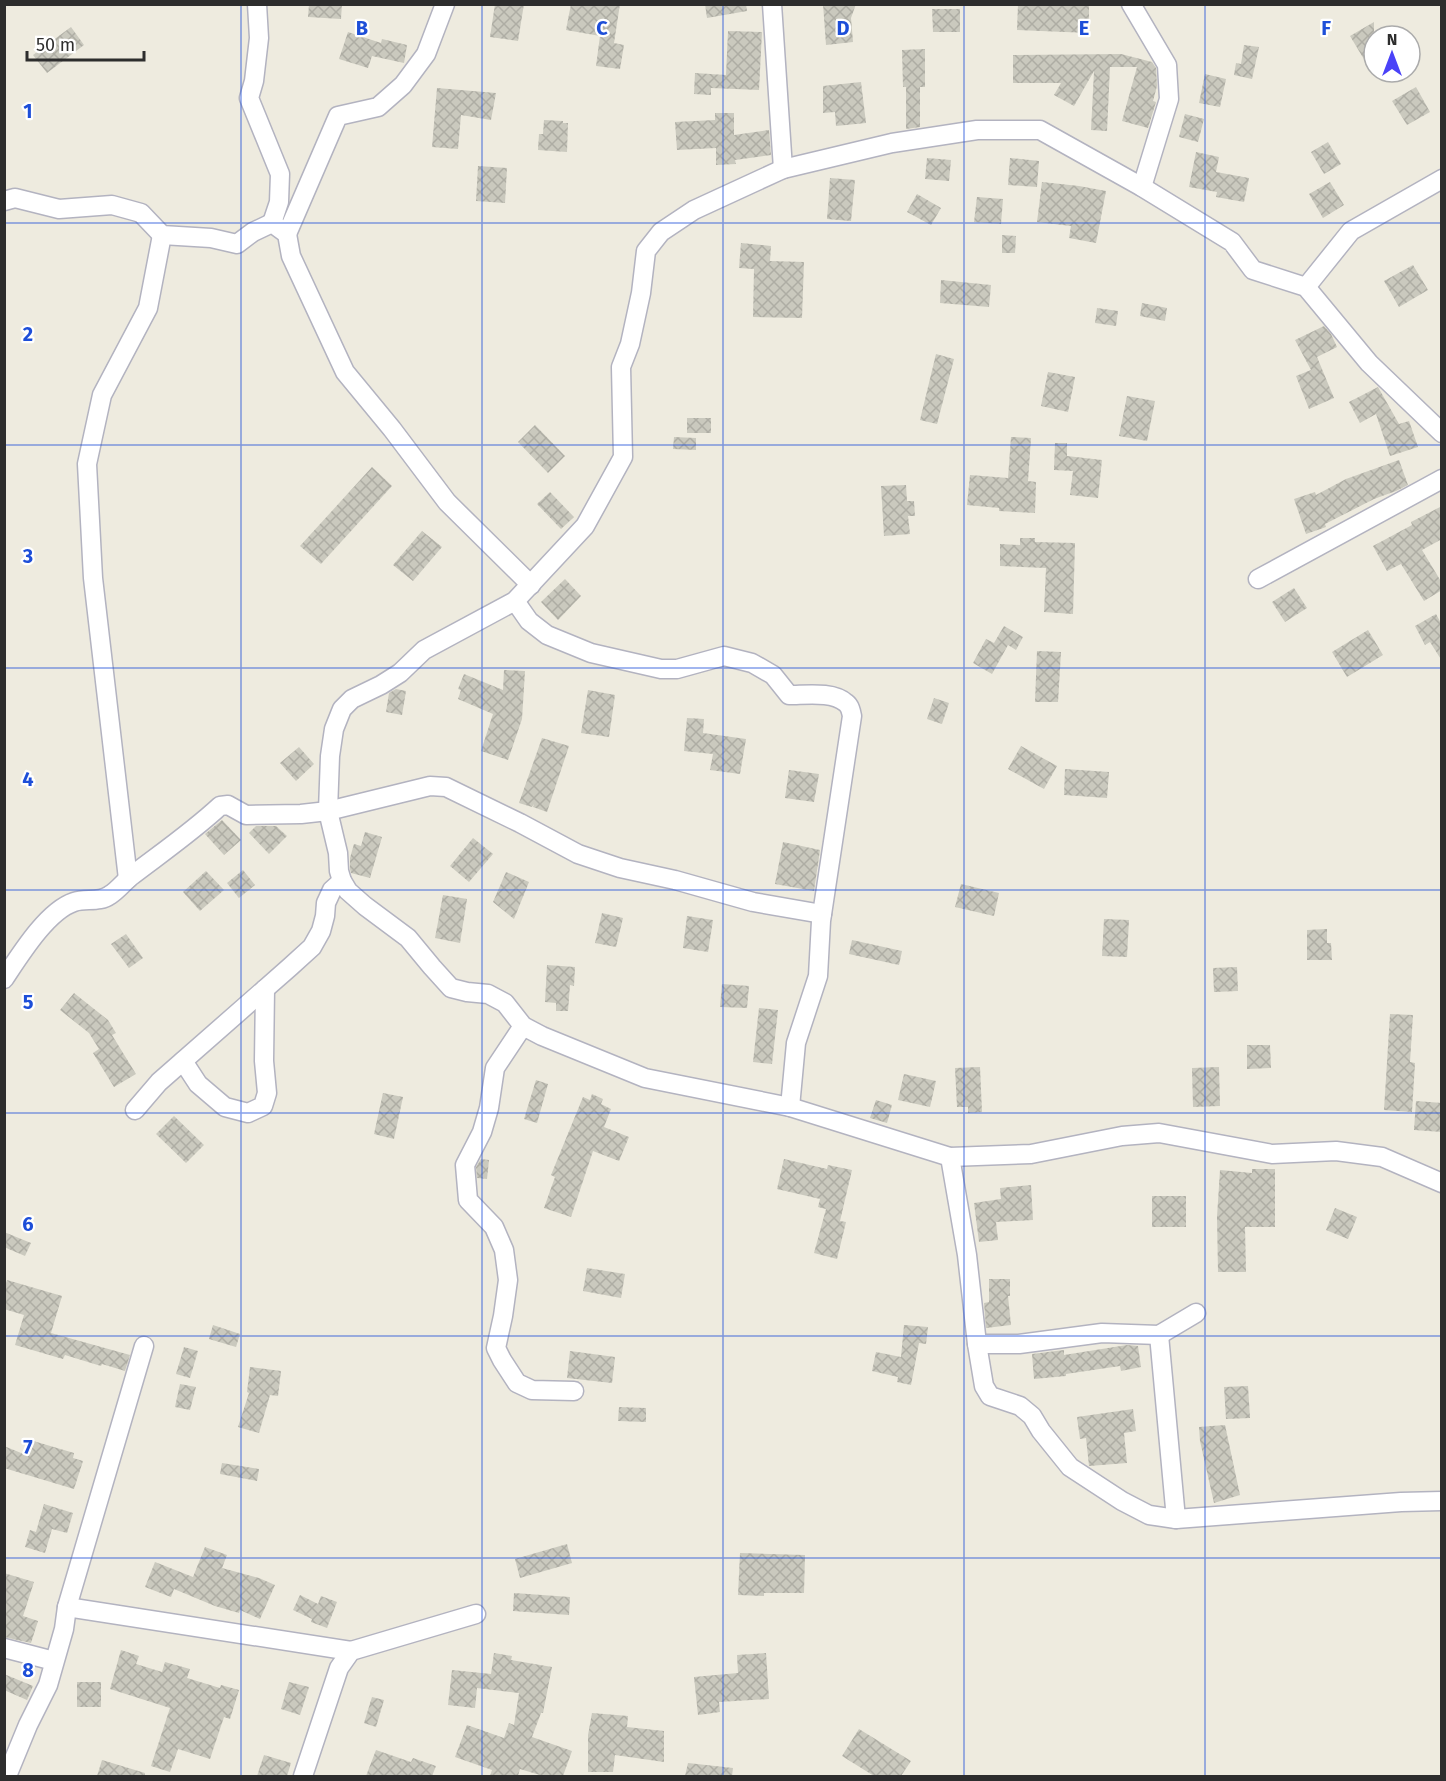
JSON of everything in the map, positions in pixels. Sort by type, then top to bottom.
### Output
[{"type":"street","points":[[257,4],[259,38],[254,81],[249,98],[280,174],[280,228],[345,372],[447,502],[531,585]]},
{"type":"street","points":[[280,228],[338,116],[378,107],[403,86],[426,54],[446,4]]},
{"type":"street","points":[[772,4],[783,169]]},
{"type":"street","points":[[1131,4],[1167,65],[1169,99],[1142,187]]},
{"type":"street","points":[[1442,432],[1369,363],[1306,287],[1253,270],[1232,242],[1142,187],[1040,130],[977,130],[892,143],[783,169],[694,210],[661,232],[646,251],[641,293],[630,344],[621,367],[623,458],[585,526],[515,602],[424,650],[400,673],[352,699],[342,709],[334,729],[330,756],[328,811],[338,853],[339,871],[348,891],[408,938],[451,988],[488,994],[505,1004],[524,1026],[542,1036],[645,1078],[790,1107],[950,1157],[1031,1154],[1122,1136],[1159,1133],[1272,1154],[1336,1151],[1382,1157],[1442,1183]]},
{"type":"street","points":[[1306,287],[1351,231],[1442,179]]},
{"type":"street","points":[[4,201],[15,198],[59,209],[112,205],[141,213],[162,235],[211,238],[237,244],[253,232],[280,228]]},
{"type":"street","points":[[128,879],[93,578],[87,464],[102,395],[148,308],[162,235]]},
{"type":"street","points":[[1258,579],[1442,479]]},
{"type":"street","points":[[515,602],[530,621],[547,635],[591,653],[661,669],[676,669],[724,656],[752,663],[773,675],[789,695],[838,697],[849,704],[852,716],[822,914],[818,976],[796,1043],[790,1107]]},
{"type":"street","points":[[4,979],[22,951],[54,913],[75,902],[107,897],[220,806],[228,806],[246,815],[328,811],[430,786],[446,787],[520,822],[578,854],[620,868],[675,880],[753,902],[822,914]]},
{"type":"street","points":[[135,1110],[159,1082],[312,947],[321,931],[326,903],[332,890],[342,881]]},
{"type":"street","points":[[183,1061],[198,1084],[225,1107],[248,1113],[263,1106],[267,1093],[264,1061],[265,989]]},
{"type":"street","points":[[524,1026],[495,1068],[489,1108],[482,1132],[465,1165],[468,1200],[494,1227],[504,1250],[508,1281],[496,1348],[502,1360],[517,1383],[531,1390],[574,1391]]},
{"type":"street","points":[[950,1157],[967,1255],[976,1344],[984,1386],[990,1396],[1020,1406],[1032,1416],[1070,1467],[1122,1501],[1149,1515],[1176,1519],[1442,1501]]},
{"type":"street","points":[[976,1344],[1019,1344],[1102,1332],[1159,1335],[1196,1313]]},
{"type":"street","points":[[1159,1335],[1176,1519]]},
{"type":"street","points":[[7,1776],[40,1702],[54,1661],[64,1629],[67,1607],[144,1346]]},
{"type":"street","points":[[67,1607],[351,1651],[476,1614]]},
{"type":"street","points":[[4,1648],[54,1661]]},
{"type":"street","points":[[303,1776],[339,1668],[351,1651]]},
{"type":"building","points":[[309,4],[342,4],[341,19],[308,17]]},
{"type":"building","points":[[495,4],[524,4],[518,41],[490,37]]},
{"type":"building","points":[[571,4],[620,4],[614,43],[624,45],[620,69],[596,66],[600,36],[566,30]]},
{"type":"building","points":[[705,4],[746,4],[747,11],[707,18]]},
{"type":"building","points":[[823,4],[856,4],[851,18],[853,42],[826,45]]},
{"type":"building","points":[[1018,4],[1089,4],[1089,33],[1017,30]]},
{"type":"building","points":[[932,9],[960,9],[960,32],[933,32]]},
{"type":"building","points":[[71,27],[84,45],[47,73],[33,55]]},
{"type":"building","points":[[1362,29],[1362,56],[1350,36]]},
{"type":"building","points":[[728,31],[762,32],[759,90],[711,88],[711,95],[694,94],[695,73],[726,75]]},
{"type":"building","points":[[348,32],[381,43],[382,39],[407,45],[404,63],[372,56],[368,68],[339,59]]},
{"type":"building","points":[[1244,45],[1259,47],[1252,79],[1234,75],[1236,63],[1241,64]]},
{"type":"building","points":[[925,49],[925,87],[920,87],[920,127],[906,129],[906,87],[903,87],[902,50]]},
{"type":"building","points":[[1121,54],[1152,62],[1156,68],[1157,86],[1153,101],[1156,102],[1148,128],[1122,121],[1137,67],[1110,67],[1107,131],[1091,130],[1094,71],[1074,106],[1054,95],[1061,83],[1013,83],[1013,55]]},
{"type":"building","points":[[1205,74],[1226,79],[1220,107],[1199,103]]},
{"type":"building","points":[[861,82],[866,123],[836,126],[835,112],[823,113],[823,86]]},
{"type":"building","points":[[1416,87],[1430,112],[1407,125],[1392,101]]},
{"type":"building","points":[[437,88],[496,93],[491,120],[461,115],[458,149],[432,147]]},
{"type":"building","points":[[715,113],[734,113],[734,135],[769,130],[771,155],[735,160],[736,164],[716,165],[716,148],[677,150],[675,122],[715,120]]},
{"type":"building","points":[[1185,114],[1204,119],[1198,142],[1179,137]]},
{"type":"building","points":[[544,120],[568,123],[567,152],[538,150],[539,134],[543,134]]},
{"type":"building","points":[[1328,142],[1341,164],[1324,174],[1311,152]]},
{"type":"building","points":[[1196,152],[1219,157],[1216,172],[1249,178],[1244,202],[1216,197],[1217,192],[1189,187]]},
{"type":"building","points":[[927,158],[951,160],[949,181],[925,179]]},
{"type":"building","points":[[1010,158],[1039,161],[1037,187],[1008,185]]},
{"type":"building","points":[[478,166],[507,168],[505,203],[476,201]]},
{"type":"building","points":[[830,178],[855,180],[851,221],[827,219]]},
{"type":"building","points":[[1042,182],[1106,191],[1096,243],[1069,238],[1071,226],[1037,222]]},
{"type":"building","points":[[1330,182],[1344,205],[1323,218],[1309,194]]},
{"type":"building","points":[[917,194],[941,208],[931,225],[907,212]]},
{"type":"building","points":[[977,197],[1003,199],[1001,224],[974,222]]},
{"type":"building","points":[[1002,235],[1016,236],[1015,253],[1002,253]]},
{"type":"building","points":[[741,243],[771,246],[770,261],[804,262],[802,318],[753,317],[754,269],[739,268]]},
{"type":"building","points":[[1413,265],[1428,290],[1399,307],[1384,281]]},
{"type":"building","points":[[941,280],[991,285],[989,307],[940,303]]},
{"type":"building","points":[[1142,303],[1167,308],[1165,321],[1140,316]]},
{"type":"building","points":[[1097,308],[1118,311],[1116,326],[1095,323]]},
{"type":"building","points":[[1324,326],[1337,347],[1317,357],[1334,398],[1309,409],[1296,376],[1311,370],[1295,340]]},
{"type":"building","points":[[936,354],[954,359],[937,424],[920,420]]},
{"type":"building","points":[[1048,372],[1075,377],[1068,412],[1041,406]]},
{"type":"building","points":[[1378,387],[1399,424],[1409,421],[1418,447],[1390,456],[1376,414],[1360,423],[1349,402]]},
{"type":"building","points":[[1127,396],[1155,401],[1147,441],[1119,436]]},
{"type":"building","points":[[687,418],[711,418],[711,433],[687,433]]},
{"type":"building","points":[[535,425],[565,456],[548,473],[518,442]]},
{"type":"building","points":[[674,437],[696,438],[696,450],[673,449]]},
{"type":"building","points":[[1011,437],[1031,438],[1028,481],[1036,482],[1035,513],[999,511],[999,508],[967,505],[970,475],[1008,478]]},
{"type":"building","points":[[1055,443],[1067,443],[1067,456],[1102,460],[1098,498],[1070,495],[1073,471],[1054,470]]},
{"type":"building","points":[[1399,460],[1408,485],[1325,524],[1326,527],[1306,534],[1294,499],[1315,492],[1316,495],[1346,479]]},
{"type":"building","points":[[372,467],[392,486],[321,564],[300,546]]},
{"type":"building","points":[[906,485],[907,501],[914,501],[915,516],[908,516],[910,534],[884,536],[881,486]]},
{"type":"building","points":[[550,492],[574,517],[561,529],[537,504]]},
{"type":"building","points":[[1442,506],[1442,539],[1422,550],[1442,583],[1442,590],[1424,601],[1401,564],[1387,571],[1373,546]]},
{"type":"building","points":[[422,531],[442,547],[413,581],[393,565]]},
{"type":"building","points":[[1020,538],[1035,538],[1035,542],[1075,543],[1073,614],[1044,612],[1046,568],[1000,566],[1000,544],[1020,545]]},
{"type":"building","points":[[565,579],[581,596],[558,620],[541,602]]},
{"type":"building","points":[[1294,588],[1307,608],[1285,622],[1272,602]]},
{"type":"building","points":[[1436,614],[1442,625],[1442,661],[1430,642],[1425,645],[1415,626]]},
{"type":"building","points":[[1004,626],[1023,637],[1016,650],[1008,645],[992,674],[973,663],[986,639],[994,643]]},
{"type":"building","points":[[1368,630],[1383,655],[1347,677],[1332,652]]},
{"type":"building","points":[[1037,651],[1061,652],[1058,702],[1035,702]]},
{"type":"building","points":[[504,670],[525,671],[522,719],[508,760],[481,751],[493,714],[458,699],[461,690],[458,689],[464,674],[503,690]]},
{"type":"building","points":[[396,689],[406,691],[402,715],[386,712],[389,693]]},
{"type":"building","points":[[588,690],[615,695],[609,737],[581,733]]},
{"type":"building","points":[[934,698],[949,703],[942,724],[927,719]]},
{"type":"building","points":[[687,718],[704,719],[703,733],[746,739],[740,774],[710,770],[713,754],[684,751]]},
{"type":"building","points":[[542,738],[569,746],[547,812],[533,807],[534,804],[532,807],[519,803]]},
{"type":"building","points":[[1021,746],[1057,766],[1044,789],[1008,769]]},
{"type":"building","points":[[299,747],[314,764],[296,781],[280,763]]},
{"type":"building","points":[[1065,769],[1109,772],[1107,798],[1064,795]]},
{"type":"building","points":[[789,770],[819,774],[814,802],[785,798]]},
{"type":"building","points":[[222,820],[241,840],[224,855],[205,834]]},
{"type":"building","points":[[256,826],[276,826],[287,836],[269,854],[249,833]]},
{"type":"building","points":[[365,832],[382,837],[370,878],[351,873],[350,869],[354,844],[361,846]]},
{"type":"building","points":[[473,838],[493,854],[469,882],[450,866]]},
{"type":"building","points":[[783,842],[820,850],[814,891],[775,884]]},
{"type":"building","points":[[243,870],[255,885],[239,898],[227,883]]},
{"type":"building","points":[[206,871],[224,890],[200,911],[183,892]]},
{"type":"building","points":[[506,872],[529,882],[514,919],[493,902]]},
{"type":"building","points":[[961,884],[999,893],[994,916],[955,907]]},
{"type":"building","points":[[443,895],[467,899],[460,943],[435,938]]},
{"type":"building","points":[[602,913],[623,918],[616,947],[595,943]]},
{"type":"building","points":[[687,916],[713,920],[708,952],[683,948]]},
{"type":"building","points":[[1104,919],[1129,920],[1127,957],[1102,956]]},
{"type":"building","points":[[1327,929],[1327,943],[1331,943],[1332,960],[1307,960],[1307,930]]},
{"type":"building","points":[[126,934],[143,958],[129,968],[111,944]]},
{"type":"building","points":[[852,940],[902,951],[899,965],[849,954]]},
{"type":"building","points":[[547,965],[575,967],[574,986],[570,985],[568,1011],[556,1011],[556,1003],[545,1002]]},
{"type":"building","points":[[1237,967],[1238,991],[1214,992],[1213,968]]},
{"type":"building","points":[[722,984],[749,986],[747,1008],[720,1007]]},
{"type":"building","points":[[74,993],[108,1020],[116,1033],[112,1035],[136,1074],[114,1087],[93,1053],[99,1049],[89,1033],[60,1010]]},
{"type":"building","points":[[759,1008],[778,1010],[772,1064],[753,1062]]},
{"type":"building","points":[[1390,1014],[1413,1015],[1410,1062],[1415,1063],[1412,1112],[1384,1110]]},
{"type":"building","points":[[1247,1045],[1270,1045],[1271,1068],[1247,1069]]},
{"type":"building","points":[[980,1067],[982,1112],[968,1113],[968,1107],[957,1107],[955,1068]]},
{"type":"building","points":[[1219,1067],[1220,1106],[1193,1107],[1192,1068]]},
{"type":"building","points":[[904,1074],[936,1081],[930,1107],[898,1100]]},
{"type":"building","points":[[536,1080],[548,1084],[537,1123],[524,1119]]},
{"type":"building","points":[[383,1093],[403,1097],[394,1139],[374,1134]]},
{"type":"building","points":[[592,1094],[603,1099],[601,1104],[611,1109],[604,1127],[629,1137],[619,1161],[593,1151],[571,1217],[544,1208],[555,1177],[551,1175],[583,1097],[590,1100]]},
{"type":"building","points":[[876,1100],[892,1105],[887,1123],[870,1118]]},
{"type":"building","points":[[1416,1101],[1442,1103],[1442,1132],[1414,1130]]},
{"type":"building","points":[[174,1116],[204,1145],[186,1163],[156,1134]]},
{"type":"building","points":[[481,1159],[489,1160],[487,1179],[477,1178],[476,1167]]},
{"type":"building","points":[[784,1159],[827,1169],[828,1165],[852,1170],[840,1221],[846,1222],[837,1259],[814,1253],[826,1209],[818,1207],[820,1199],[777,1189]]},
{"type":"building","points":[[1252,1169],[1275,1169],[1275,1227],[1245,1227],[1246,1272],[1218,1272],[1217,1217],[1220,1170],[1252,1173]]},
{"type":"building","points":[[1031,1185],[1033,1220],[996,1222],[998,1240],[979,1242],[974,1203],[1001,1199],[1000,1188]]},
{"type":"building","points":[[1152,1196],[1186,1196],[1186,1227],[1152,1227]]},
{"type":"building","points":[[1335,1208],[1357,1217],[1348,1239],[1326,1230]]},
{"type":"building","points":[[4,1232],[31,1243],[25,1256],[4,1247]]},
{"type":"building","points":[[587,1268],[625,1274],[621,1298],[583,1291]]},
{"type":"building","points":[[989,1279],[1010,1279],[1010,1296],[1008,1296],[1011,1325],[986,1328],[984,1303],[989,1302]]},
{"type":"building","points":[[7,1280],[62,1296],[51,1333],[130,1355],[125,1371],[65,1355],[63,1359],[15,1345],[24,1315],[4,1309],[4,1289]]},
{"type":"building","points":[[213,1325],[240,1334],[236,1347],[209,1339]]},
{"type":"building","points":[[904,1325],[928,1327],[926,1344],[919,1343],[911,1385],[897,1382],[898,1377],[872,1371],[876,1352],[901,1357]]},
{"type":"building","points":[[1127,1345],[1138,1346],[1141,1367],[1121,1371],[1120,1366],[1066,1374],[1066,1376],[1034,1379],[1032,1354],[1064,1350],[1064,1355]]},
{"type":"building","points":[[184,1347],[198,1351],[190,1378],[176,1374]]},
{"type":"building","points":[[570,1351],[615,1357],[612,1383],[567,1378]]},
{"type":"building","points":[[250,1367],[281,1371],[278,1396],[270,1395],[259,1433],[238,1427],[249,1393],[247,1392]]},
{"type":"building","points":[[180,1384],[196,1387],[190,1410],[175,1407]]},
{"type":"building","points":[[1248,1386],[1250,1418],[1226,1419],[1224,1387]]},
{"type":"building","points":[[619,1407],[646,1408],[646,1422],[618,1421]]},
{"type":"building","points":[[1133,1409],[1136,1431],[1124,1433],[1127,1463],[1089,1466],[1086,1438],[1080,1439],[1077,1417]]},
{"type":"building","points":[[1225,1425],[1240,1495],[1214,1503],[1199,1427]]},
{"type":"building","points":[[30,1440],[74,1453],[73,1458],[83,1461],[74,1489],[4,1468],[4,1446],[26,1455]]},
{"type":"building","points":[[222,1463],[259,1469],[257,1481],[220,1474]]},
{"type":"building","points":[[44,1504],[73,1513],[67,1533],[52,1529],[45,1553],[25,1547],[30,1530],[36,1532]]},
{"type":"building","points":[[567,1544],[572,1563],[520,1578],[515,1559]]},
{"type":"building","points":[[205,1547],[227,1555],[222,1568],[275,1585],[260,1619],[240,1610],[239,1613],[215,1606],[174,1589],[171,1597],[145,1587],[155,1562],[193,1577]]},
{"type":"building","points":[[740,1553],[805,1555],[804,1593],[738,1595]]},
{"type":"building","points":[[4,1573],[34,1582],[23,1616],[38,1621],[31,1643],[4,1637]]},
{"type":"building","points":[[514,1593],[570,1597],[569,1615],[513,1611]]},
{"type":"building","points":[[300,1595],[318,1604],[321,1596],[337,1602],[327,1628],[311,1622],[312,1619],[293,1610]]},
{"type":"building","points":[[121,1650],[139,1656],[136,1664],[162,1672],[165,1662],[190,1669],[187,1678],[220,1688],[221,1685],[239,1690],[230,1719],[224,1717],[210,1759],[178,1749],[170,1772],[151,1766],[170,1708],[110,1689]]},
{"type":"building","points":[[494,1653],[512,1656],[511,1660],[552,1667],[543,1713],[541,1713],[532,1737],[572,1751],[563,1776],[543,1776],[520,1769],[518,1776],[490,1776],[492,1770],[455,1757],[467,1725],[504,1738],[509,1723],[514,1725],[519,1693],[477,1688],[475,1708],[448,1705],[452,1670],[491,1674]]},
{"type":"building","points":[[766,1653],[769,1699],[719,1702],[720,1712],[698,1715],[694,1677],[738,1673],[737,1655]]},
{"type":"building","points":[[4,1674],[33,1686],[27,1700],[4,1690]]},
{"type":"building","points":[[77,1682],[101,1682],[101,1707],[77,1707]]},
{"type":"building","points":[[289,1682],[309,1687],[300,1715],[281,1709]]},
{"type":"building","points":[[372,1697],[384,1700],[376,1727],[364,1723]]},
{"type":"building","points":[[592,1713],[628,1716],[627,1727],[664,1731],[664,1762],[615,1755],[613,1772],[588,1772],[588,1735]]},
{"type":"building","points":[[859,1729],[911,1761],[901,1776],[874,1776],[842,1756]]},
{"type":"building","points":[[376,1750],[411,1762],[413,1758],[436,1766],[432,1776],[366,1776]]},
{"type":"building","points":[[264,1755],[291,1763],[287,1776],[257,1776]]},
{"type":"building","points":[[102,1760],[145,1773],[145,1776],[97,1776]]},
{"type":"building","points":[[688,1763],[733,1768],[732,1776],[685,1776]]}]
